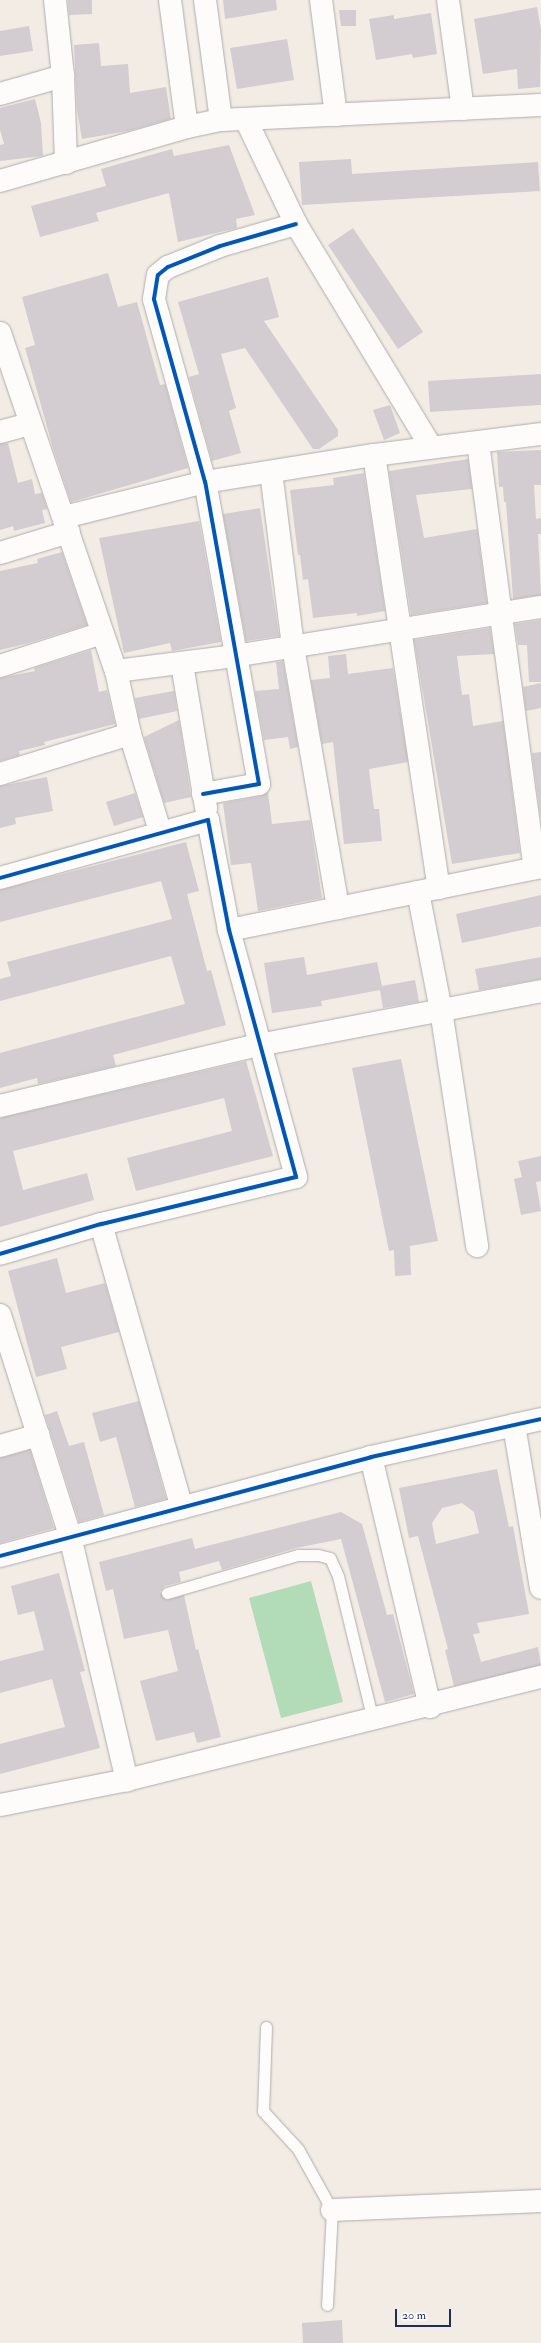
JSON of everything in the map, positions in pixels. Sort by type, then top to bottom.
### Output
[{"type":"street","points":[[55,0],[63,76],[66,163]]},
{"type":"street","points":[[170,0],[187,127]]},
{"type":"street","points":[[205,0],[222,120]]},
{"type":"street","points":[[321,0],[336,116]]},
{"type":"street","points":[[448,0],[463,109]]},
{"type":"street","points":[[0,94],[63,76]]},
{"type":"street","points":[[0,181],[187,127],[222,120],[336,116],[541,105]]},
{"type":"street","points":[[246,120],[296,224],[431,447]]},
{"type":"street","points":[[203,794],[259,784],[234,656],[205,482],[154,299],[158,275],[168,267],[220,246],[296,224]]},
{"type":"street","points":[[0,333],[116,671],[130,734],[160,831]]},
{"type":"street","points":[[0,432],[30,424]]},
{"type":"street","points":[[0,553],[66,525],[205,482],[374,455],[541,434]]},
{"type":"street","points":[[229,930],[538,868],[478,443]]},
{"type":"street","points":[[374,455],[439,888]]},
{"type":"street","points":[[271,472],[293,647],[338,908]]},
{"type":"street","points":[[116,671],[182,664],[541,606]]},
{"type":"street","points":[[0,666],[102,633]]},
{"type":"street","points":[[0,1254],[101,1224],[296,1177],[229,930],[203,794],[182,664]]},
{"type":"street","points":[[0,774],[130,734]]},
{"type":"street","points":[[0,878],[160,831],[208,820]]},
{"type":"street","points":[[418,892],[442,1010],[477,1246]]},
{"type":"street","points":[[0,1106],[259,1045],[541,991]]},
{"type":"street","points":[[101,1224],[182,1508]]},
{"type":"street","points":[[0,1315],[70,1536],[127,1780]]},
{"type":"street","points":[[0,1556],[70,1536],[182,1508],[371,1457],[541,1419]]},
{"type":"street","points":[[514,1425],[541,1588]]},
{"type":"street","points":[[0,1446],[38,1436]]},
{"type":"street","points":[[371,1457],[430,1706]]},
{"type":"street","points":[[0,1806],[127,1780],[373,1721],[541,1678]]},
{"type":"street","points":[[332,2210],[541,2201]]},
{"type":"lane","points":[[167,1593],[298,1555],[318,1555],[330,1558],[338,1576],[373,1721]]},
{"type":"lane","points":[[266,2027],[263,2111],[298,2149],[332,2210],[327,2305]]},
{"type":"green space","points":[[311,1581],[343,1702],[281,1718],[249,1598]]},
{"type":"building","points":[[68,0],[92,0],[92,14],[69,15]]},
{"type":"building","points":[[223,0],[276,0],[277,10],[225,19]]},
{"type":"building","points":[[537,7],[541,30],[540,87],[518,89],[517,69],[483,74],[474,19]]},
{"type":"building","points":[[339,10],[356,10],[356,26],[341,26]]},
{"type":"building","points":[[431,13],[437,54],[413,58],[412,54],[376,60],[369,19],[394,15],[394,19]]},
{"type":"building","points":[[29,26],[33,51],[0,56],[0,31]]},
{"type":"building","points":[[287,39],[294,80],[237,89],[230,48]]},
{"type":"building","points":[[99,43],[101,66],[128,64],[130,93],[166,87],[171,119],[128,131],[82,139],[77,110],[74,45]]},
{"type":"building","points":[[35,99],[41,123],[43,156],[0,161],[0,145],[4,144],[0,130],[0,108]]},
{"type":"building","points":[[229,145],[255,215],[236,219],[237,228],[178,242],[169,193],[96,213],[99,221],[40,237],[31,206],[106,186],[101,169],[172,149],[174,156]]},
{"type":"building","points":[[351,159],[352,174],[538,162],[540,191],[302,205],[299,162]]},
{"type":"building","points":[[353,228],[423,332],[398,349],[328,245]]},
{"type":"building","points":[[108,273],[118,307],[137,302],[160,385],[165,384],[188,468],[71,502],[53,448],[25,348],[35,345],[22,297]]},
{"type":"building","points":[[268,277],[279,317],[264,321],[338,430],[338,436],[319,449],[313,449],[245,348],[221,354],[236,408],[229,411],[241,453],[212,461],[189,377],[199,374],[178,302]]},
{"type":"building","points":[[541,374],[541,405],[430,412],[428,381]]},
{"type":"building","points":[[390,405],[400,433],[384,440],[373,410]]},
{"type":"building","points":[[8,443],[18,483],[32,479],[35,494],[42,493],[47,509],[42,510],[45,523],[14,531],[13,526],[0,530],[0,444]]},
{"type":"building","points":[[541,450],[541,485],[534,485],[536,519],[541,518],[541,534],[538,534],[541,595],[513,599],[506,502],[504,502],[503,487],[499,487],[497,452]]},
{"type":"building","points":[[468,459],[472,489],[416,495],[424,538],[477,529],[487,603],[411,615],[389,471]]},
{"type":"building","points":[[364,473],[385,611],[357,616],[357,613],[313,618],[308,579],[303,580],[300,555],[298,555],[290,490],[334,485],[333,478]]},
{"type":"building","points":[[260,508],[279,636],[246,641],[223,514]]},
{"type":"building","points":[[199,521],[221,642],[172,651],[170,643],[124,653],[99,538]]},
{"type":"building","points":[[62,552],[87,625],[29,643],[0,650],[0,571],[38,563],[37,559]]},
{"type":"building","points":[[541,620],[541,682],[529,682],[527,645],[518,645],[515,624]]},
{"type":"building","points":[[490,628],[494,654],[457,656],[462,695],[469,694],[473,726],[503,721],[520,853],[452,864],[414,640]]},
{"type":"building","points":[[91,650],[99,692],[107,690],[115,724],[44,742],[45,745],[19,751],[20,755],[0,761],[0,678],[35,671],[34,668]]},
{"type":"building","points":[[346,654],[348,674],[393,668],[408,762],[369,769],[374,809],[379,809],[382,841],[344,844],[333,742],[322,744],[311,680],[330,678],[328,656]]},
{"type":"building","points":[[283,661],[298,747],[290,749],[288,737],[264,740],[255,691],[279,689],[276,662]]},
{"type":"building","points":[[541,683],[541,708],[526,711],[523,687]]},
{"type":"building","points":[[174,691],[177,711],[139,719],[135,698]]},
{"type":"building","points":[[179,720],[191,797],[164,803],[144,737]]},
{"type":"building","points":[[541,752],[541,819],[532,753]]},
{"type":"building","points":[[47,777],[53,811],[15,818],[16,824],[0,828],[0,786]]},
{"type":"building","points":[[268,792],[272,824],[310,820],[322,898],[258,911],[251,863],[231,865],[223,803],[261,796]]},
{"type":"building","points":[[135,793],[143,817],[114,826],[106,802]]},
{"type":"building","points":[[186,842],[199,891],[187,894],[207,971],[211,970],[226,1025],[113,1055],[116,1066],[38,1084],[37,1078],[0,1088],[0,1053],[185,1004],[171,956],[0,1001],[0,979],[11,976],[7,962],[172,919],[161,881],[0,922],[0,890]]},
{"type":"building","points":[[541,895],[541,926],[462,943],[456,914]]},
{"type":"building","points":[[304,957],[307,975],[377,962],[382,986],[415,980],[419,1002],[383,1008],[380,990],[321,1001],[322,1006],[272,1013],[264,963]]},
{"type":"building","points":[[541,957],[541,979],[479,990],[475,969]]},
{"type":"building","points":[[401,1059],[438,1241],[410,1246],[411,1275],[395,1276],[394,1250],[389,1251],[352,1068]]},
{"type":"building","points":[[246,1061],[273,1156],[136,1191],[127,1158],[232,1131],[224,1098],[13,1151],[23,1190],[87,1173],[94,1200],[0,1227],[0,1118]]},
{"type":"building","points":[[541,1156],[541,1181],[536,1182],[541,1211],[521,1215],[514,1179],[522,1177],[518,1161]]},
{"type":"building","points":[[57,1258],[66,1293],[105,1283],[119,1332],[61,1347],[67,1369],[36,1377],[8,1271]]},
{"type":"building","points":[[139,1401],[166,1499],[135,1507],[116,1437],[100,1442],[92,1413]]},
{"type":"building","points":[[57,1411],[69,1446],[84,1442],[104,1515],[79,1522],[45,1415]]},
{"type":"building","points":[[30,1450],[54,1528],[0,1543],[0,1458]]},
{"type":"building","points":[[497,1469],[509,1527],[513,1526],[529,1614],[477,1623],[480,1633],[473,1634],[481,1662],[538,1647],[541,1665],[454,1686],[445,1650],[448,1649],[418,1536],[409,1538],[399,1488]],"holes":[[[462,1503],[474,1512],[479,1533],[436,1544],[432,1523],[442,1508]]]},
{"type":"building","points":[[341,1512],[362,1524],[387,1615],[393,1614],[414,1694],[385,1702],[341,1539],[296,1548],[222,1570],[219,1561],[179,1572],[181,1582],[165,1586],[160,1592],[166,1600],[184,1595],[196,1650],[198,1649],[221,1737],[197,1743],[194,1732],[156,1741],[140,1681],[178,1671],[168,1630],[124,1639],[113,1589],[106,1591],[99,1562],[192,1538],[195,1549]]},
{"type":"building","points":[[59,1573],[85,1671],[80,1672],[100,1748],[0,1774],[0,1744],[65,1727],[52,1679],[0,1693],[0,1661],[44,1650],[34,1611],[18,1615],[11,1586]]},
{"type":"building","points":[[342,2320],[343,2343],[303,2343],[302,2323]]},
{"type":"cycle path","points":[[203,794],[259,784],[205,482],[154,299],[158,275],[168,267],[220,246],[296,224]]},
{"type":"cycle path","points":[[0,878],[208,820],[229,930],[296,1177],[101,1224],[0,1254]]},
{"type":"cycle path","points":[[0,1556],[371,1457],[541,1419]]}]
